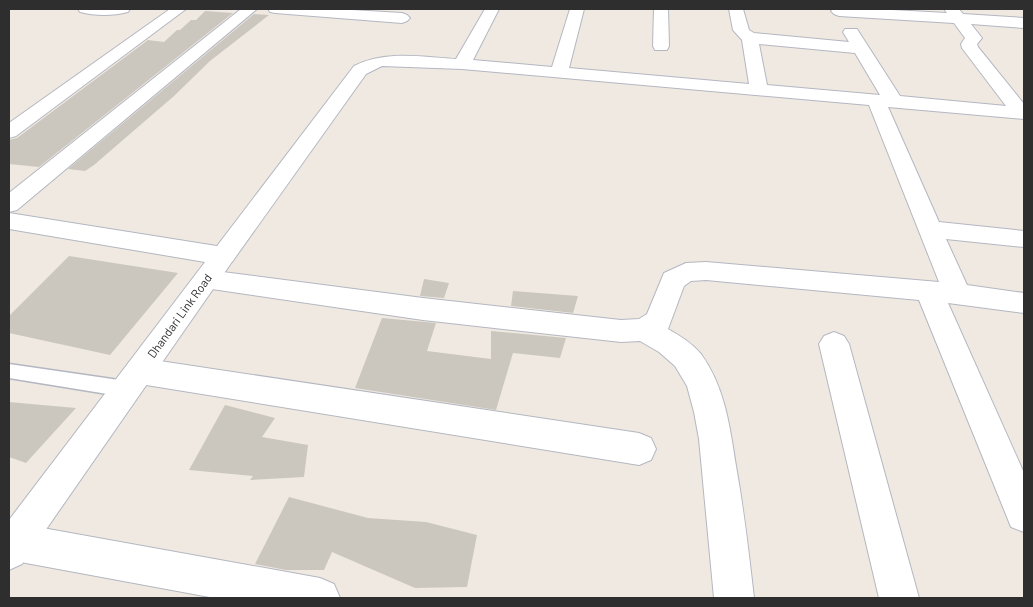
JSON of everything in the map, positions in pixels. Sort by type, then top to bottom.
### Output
[{"type":"street","points":[[86,9],[123,9]]},
{"type":"street","points":[[9,132],[179,9]]},
{"type":"street","points":[[9,205],[250,9]]},
{"type":"street","points":[[275,9],[406,14]]},
{"type":"street","points":[[462,64],[492,9]]},
{"type":"street","points":[[559,73],[577,9]]},
{"type":"street","points":[[661,9],[661,46]]},
{"type":"street","points":[[736,9],[740,30],[750,38],[860,48]]},
{"type":"street","points":[[839,10],[956,14],[1024,23]]},
{"type":"street","points":[[839,10],[860,48],[885,101],[931,229],[943,293],[1024,514]]},
{"type":"street","points":[[392,33],[406,14]]},
{"type":"street","points":[[956,14],[974,38],[969,44],[970,48],[1023,112]]},
{"type":"street","points":[[750,38],[759,90]]},
{"type":"street","points":[[223,256],[360,70],[378,55],[395,61],[462,64],[1023,112]]},
{"type":"street","name":"Dhandari Link Road","points":[[9,221],[223,256],[12,546]]},
{"type":"street","points":[[931,229],[1024,240]]},
{"type":"street","points":[[207,280],[620,331],[644,330],[658,322],[673,280],[686,272],[706,271],[943,293],[1024,304]]},
{"type":"street","points":[[644,330],[672,345],[690,362],[703,384],[716,441],[726,509],[734,598]]},
{"type":"street","points":[[834,344],[899,598]]},
{"type":"street","points":[[133,380],[639,449]]},
{"type":"street","points":[[12,546],[320,598]]},
{"type":"lane","points":[[9,371],[133,380]]},
{"type":"building","points":[[205,11],[233,13],[39,167],[9,164],[9,140],[17,138],[148,40],[164,42],[191,20],[196,20]]},
{"type":"building","points":[[254,14],[269,15],[210,61],[174,96],[94,165],[85,171],[68,169]]},
{"type":"building","points":[[69,256],[178,273],[110,355],[9,333],[9,316]]},
{"type":"building","points":[[424,279],[449,283],[444,298],[420,296]]},
{"type":"building","points":[[513,291],[578,296],[573,313],[511,306]]},
{"type":"building","points":[[382,318],[436,323],[427,351],[491,359],[491,331],[566,338],[560,358],[513,353],[496,410],[355,388]]},
{"type":"building","points":[[9,402],[76,408],[26,463],[9,457]]},
{"type":"building","points":[[225,405],[275,418],[262,437],[308,445],[304,477],[250,480],[253,476],[189,470]]},
{"type":"building","points":[[289,497],[368,518],[426,522],[477,535],[467,587],[415,588],[332,552],[324,570],[286,570],[255,564]]}]
